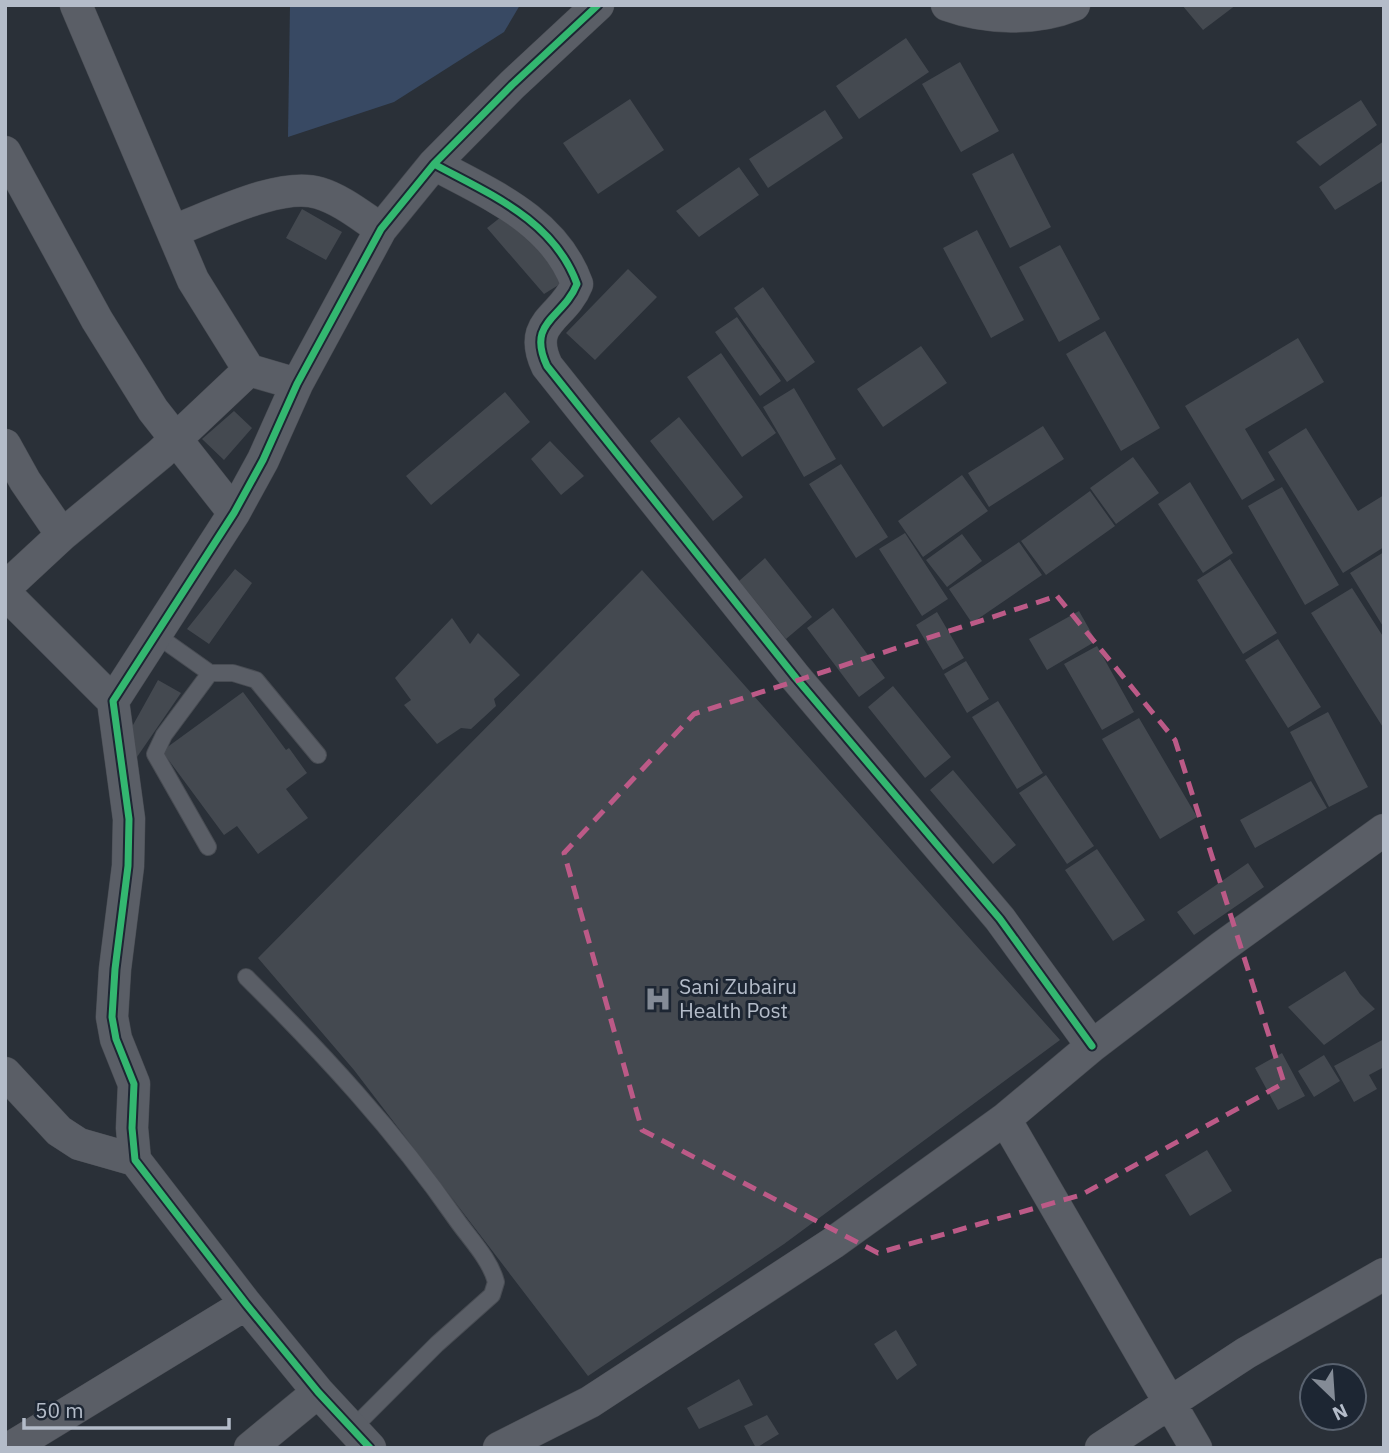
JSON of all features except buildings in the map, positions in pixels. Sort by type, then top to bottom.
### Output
[{"type":"street","points":[[76,5],[193,279],[249,370],[297,384]]},
{"type":"street","points":[[113,701],[234,513],[263,460],[297,384],[381,229],[434,164],[512,85],[598,5]]},
{"type":"street","points":[[947,5],[985,15],[1037,16],[1074,5]]},
{"type":"street","points":[[5,152],[97,320],[174,438],[234,513]]},
{"type":"street","points":[[434,164],[516,209],[542,230],[558,250],[572,269],[577,284],[572,296],[544,325],[539,349],[547,366],[796,678],[1000,919],[1092,1046]]},
{"type":"street","points":[[173,231],[288,190],[318,193],[344,205],[381,229]]},
{"type":"street","points":[[249,370],[160,454],[62,535],[5,592],[113,701],[129,831],[128,866],[115,969],[113,1017],[116,1039],[132,1072],[135,1160],[246,1304],[318,1392],[362,1438]]},
{"type":"street","points":[[6,451],[62,535]]},
{"type":"street","points":[[499,1448],[579,1408],[833,1242],[1005,1119],[1092,1046],[1222,947],[1384,830]]},
{"type":"street","points":[[5,1073],[59,1131],[79,1144],[135,1160]]},
{"type":"street","points":[[1005,1119],[1168,1404],[1196,1448]]},
{"type":"street","points":[[1101,1448],[1246,1353],[1384,1274]]},
{"type":"street","points":[[10,1448],[246,1304]]},
{"type":"street","points":[[250,1448],[318,1392]]},
{"type":"lane","points":[[155,634],[210,673],[233,673],[257,680],[318,755]]},
{"type":"lane","points":[[208,847],[155,754],[163,735],[210,673]]},
{"type":"lane","points":[[246,977],[304,1034],[372,1110],[440,1196],[486,1261],[496,1282],[492,1295],[437,1344],[362,1438]]},
{"type":"highlighted area","points":[[1057,596],[1175,740],[1284,1083],[1081,1195],[878,1253],[642,1130],[564,853],[694,714]]},
{"type":"water","points":[[290,5],[520,5],[504,32],[394,102],[288,137]]},
{"type":"cycle path","points":[[370,1448],[318,1392],[246,1304],[135,1160],[132,1128],[134,1084],[116,1039],[112,1017],[128,866],[129,819],[113,701],[234,513],[263,460],[297,384],[381,229],[434,164],[512,85],[598,5]]},
{"type":"cycle path","points":[[434,164],[518,211],[553,242],[567,262],[577,284],[571,296],[544,330],[541,339],[547,366],[796,678],[1000,919],[1092,1046]]},
{"type":"place","name":"Sani Zubairu Health Post","points":[[658,999]]}]
